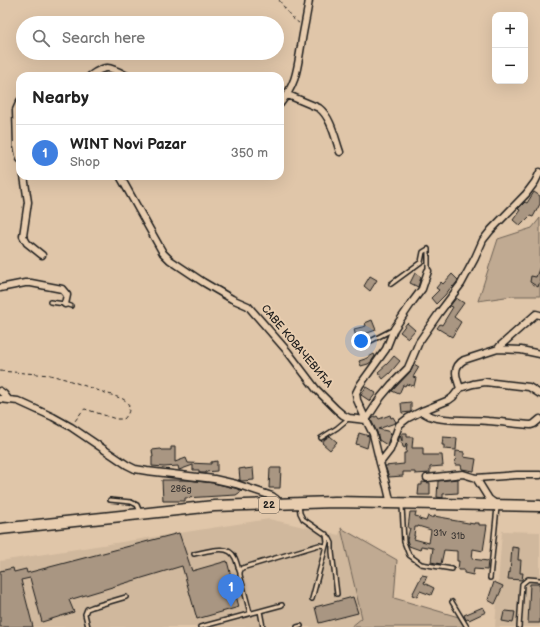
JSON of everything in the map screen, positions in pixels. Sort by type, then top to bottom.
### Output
[{"type":"main road","name":"22","points":[[0,529],[214,506],[335,502],[540,506]]},
{"type":"street","points":[[284,100],[288,95],[298,68],[309,0]]},
{"type":"street","points":[[96,72],[105,68],[110,68],[118,72]]},
{"type":"street","points":[[288,95],[324,111],[330,121],[340,152]]},
{"type":"street","points":[[366,420],[381,397],[408,368],[419,342],[438,313],[461,284],[484,240],[526,194],[540,172]]},
{"type":"street","points":[[25,180],[28,202],[23,236],[27,243],[42,255]]},
{"type":"street","name":"САВЕ КОВАЧЕВИЋА","points":[[122,180],[163,253],[170,260],[203,282],[232,299],[248,306],[288,352],[316,389],[336,409],[343,415],[350,418],[366,420]]},
{"type":"street","points":[[391,504],[373,434],[357,400],[356,393],[366,376],[386,349],[394,329],[422,290],[428,271]]},
{"type":"street","points":[[0,288],[31,283],[62,289],[67,295],[68,305]]},
{"type":"street","points":[[498,349],[539,312]]},
{"type":"street","points":[[460,388],[456,376],[457,367],[460,362],[464,360],[498,349],[521,350],[540,354]]},
{"type":"street","points":[[380,463],[390,450],[399,425],[408,418],[449,400],[460,388],[485,382],[529,387],[540,394]]},
{"type":"street","points":[[0,391],[8,400]]},
{"type":"street","points":[[0,399],[18,401],[53,417],[135,469],[214,479],[236,484],[272,496],[276,498],[280,504]]},
{"type":"street","points":[[422,412],[425,415],[443,419],[531,425],[540,419]]},
{"type":"street","points":[[426,478],[463,474],[476,478],[517,475],[540,476]]},
{"type":"street","points":[[476,478],[489,499],[498,506]]},
{"type":"lane","points":[[391,284],[420,262],[423,252],[428,249],[428,271]]},
{"type":"lane","points":[[50,302],[68,305]]},
{"type":"lane","points":[[363,345],[394,329]]},
{"type":"lane","points":[[321,438],[350,418]]},
{"type":"lane","points":[[110,500],[134,503],[137,505],[140,514]]},
{"type":"lane","points":[[299,504],[300,513],[303,519],[326,534],[332,543],[337,594]]},
{"type":"lane","points":[[402,504],[404,542],[409,555],[421,564],[452,570]]},
{"type":"lane","points":[[490,578],[498,506]]},
{"type":"lane","points":[[312,598],[327,542],[326,534]]},
{"type":"lane","points":[[240,575],[241,570],[245,566],[319,544],[326,546]]},
{"type":"lane","points":[[194,554],[223,549],[234,555],[250,613]]},
{"type":"lane","points":[[519,627],[522,584],[528,579],[540,580]]},
{"type":"lane","points":[[88,627],[85,614],[87,609],[126,597]]},
{"type":"lane","points":[[452,602],[467,627]]},
{"type":"lane","points":[[200,627],[282,605]]},
{"type":"lane","points":[[260,611],[264,627]]},
{"type":"lane","points":[[297,627],[301,626]]},
{"type":"path","points":[[279,0],[292,18],[305,26]]},
{"type":"path","points":[[0,371],[50,375],[65,379],[123,399],[126,401],[130,409],[124,420],[116,419],[86,408],[71,427]]},
{"type":"shaded area","points":[[540,218],[540,296],[512,296],[478,301],[498,239],[532,228]]},
{"type":"shaded area","points":[[269,519],[339,535],[341,528],[362,619],[351,627],[0,627],[0,561]]},
{"type":"shaded area","points":[[341,528],[397,560],[394,598],[462,618],[467,627],[351,627],[362,618]]},
{"type":"shaded area","points":[[502,531],[540,532],[540,627],[495,627]]},
{"type":"building","points":[[534,192],[540,196],[540,204],[533,217],[530,216],[520,226],[513,220],[520,210],[518,209],[525,202],[527,203]]},
{"type":"building","points":[[540,266],[540,280],[538,287],[530,282],[531,276],[536,277]]},
{"type":"building","points":[[415,273],[421,277],[418,287],[410,283]]},
{"type":"building","points":[[452,274],[458,280],[457,282],[436,304],[431,298],[439,290],[436,288],[441,282],[443,284]]},
{"type":"building","points":[[370,276],[377,280],[370,291],[364,286]]},
{"type":"building","points":[[456,298],[464,303],[454,317],[461,322],[452,337],[437,328],[440,324],[442,325],[453,307],[450,306]]},
{"type":"building","points":[[372,320],[376,330],[356,338],[354,329],[366,326],[365,323]]},
{"type":"building","points":[[407,323],[415,330],[408,338],[400,332]]},
{"type":"building","points":[[374,354],[375,356],[371,362],[361,366],[359,361]]},
{"type":"building","points":[[394,356],[400,361],[383,379],[378,372]]},
{"type":"building","points":[[414,364],[419,367],[413,377],[416,378],[414,386],[406,384],[405,386],[403,385],[399,394],[392,391],[411,371]]},
{"type":"building","points":[[366,387],[376,393],[370,401],[361,395]]},
{"type":"building","points":[[411,402],[411,412],[402,413],[401,403]]},
{"type":"building","points":[[390,415],[396,422],[378,429],[391,433],[387,445],[379,440],[371,420],[377,416],[379,419]]},
{"type":"building","points":[[359,433],[369,436],[367,448],[356,444]]},
{"type":"building","points":[[402,433],[407,433],[407,437],[413,437],[412,448],[423,448],[423,455],[442,455],[443,466],[430,467],[430,473],[415,474],[415,472],[403,472],[403,476],[389,477],[385,466],[404,464],[404,453],[406,453],[407,444],[406,443],[405,448],[403,447],[402,443],[398,442],[400,435],[402,441]]},
{"type":"building","points":[[330,436],[337,442],[330,450],[322,443]]},
{"type":"building","points":[[443,437],[457,438],[456,450],[444,449],[444,445],[442,445]]},
{"type":"building","points":[[171,447],[175,447],[175,462],[186,458],[188,463],[211,464],[211,462],[217,461],[217,471],[199,473],[199,470],[193,470],[193,465],[179,470],[178,466],[152,466],[152,450],[171,450]]},
{"type":"building","points":[[456,451],[464,452],[464,457],[476,459],[474,471],[462,469],[461,465],[455,465]]},
{"type":"building","points":[[253,468],[254,480],[242,481],[238,480],[240,480],[239,469]]},
{"type":"building","points":[[270,468],[281,468],[280,488],[269,488]]},
{"type":"building","points":[[458,479],[458,493],[443,494],[443,498],[437,497],[438,481]]},
{"type":"building","points":[[162,480],[187,480],[213,483],[242,491],[236,495],[185,498],[185,501],[163,501]]},
{"type":"building","points":[[422,482],[430,483],[430,495],[418,495],[419,485],[422,485]]},
{"type":"building","points":[[410,512],[416,512],[415,516],[426,521],[428,516],[434,518],[434,516],[474,524],[479,523],[479,525],[487,525],[483,551],[473,549],[472,559],[488,561],[487,570],[474,569],[473,575],[464,573],[464,570],[458,570],[459,561],[457,561],[457,551],[444,550],[441,564],[431,562],[433,548],[421,546],[420,550],[409,546],[407,540],[410,528],[408,528]],"holes":[[[418,526],[431,530],[429,543],[414,539],[415,527]]]},
{"type":"building","points":[[179,533],[192,571],[227,561],[239,607],[197,619],[182,566],[69,600],[74,612],[42,622],[30,578],[21,580],[33,627],[0,627],[0,571],[13,568],[14,572],[26,569],[27,573]]},
{"type":"building","points":[[512,547],[519,548],[518,560],[521,560],[520,573],[523,573],[522,580],[508,579],[509,572],[510,573]]},
{"type":"building","points":[[422,575],[427,576],[424,583],[434,588],[431,595],[420,591],[417,597],[412,595]]},
{"type":"building","points":[[494,582],[503,586],[495,604],[488,600]]},
{"type":"building","points":[[530,584],[540,584],[540,623],[528,623]]},
{"type":"building","points":[[353,597],[358,613],[319,623],[315,607]]},
{"type":"building","points":[[483,607],[486,612],[466,620],[464,615]]},
{"type":"building","points":[[504,612],[515,612],[513,623],[502,621]]},
{"type":"place","name":"WINT Novi Pazar","points":[[231,607]]}]
